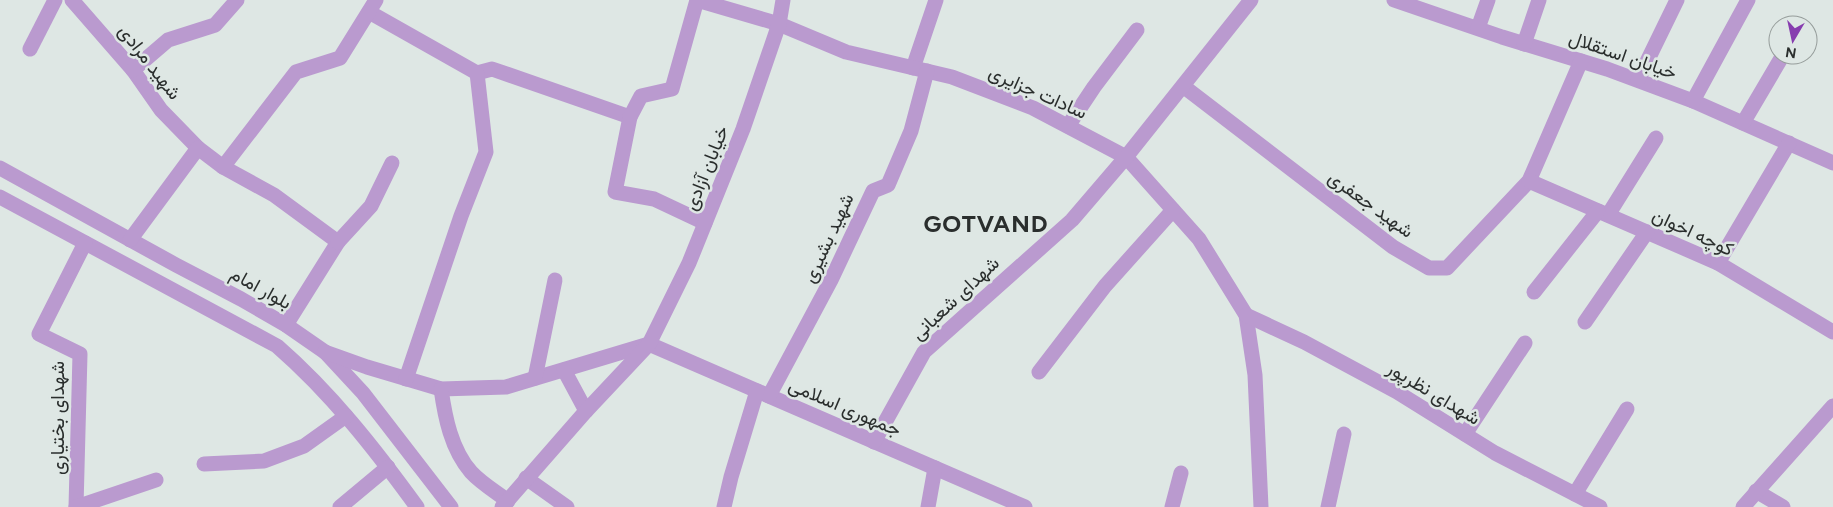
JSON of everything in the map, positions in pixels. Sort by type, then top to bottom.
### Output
[{"type":"street","points":[[30,49],[55,0]]},
{"type":"street","name":"شهید مرادی","points":[[72,0],[133,70],[162,110],[198,148],[223,167],[274,195],[338,242]]},
{"type":"street","points":[[133,70],[168,40],[215,25],[237,0]]},
{"type":"street","name":"سادات جزایری","points":[[630,117],[641,96],[672,89],[697,0],[779,24],[846,52],[952,77],[1033,108],[1126,157],[1199,239],[1246,315],[1255,375],[1261,507]]},
{"type":"street","name":"خیابان آزادی","points":[[649,344],[689,263],[743,129],[779,24],[783,0]]},
{"type":"street","name":"شهید بشیری","points":[[724,507],[731,477],[763,393],[832,280],[873,190],[888,185],[911,130],[920,70],[936,0]]},
{"type":"street","name":"شهدای شعبانی","points":[[874,442],[924,352],[1072,220],[1126,157],[1251,0]]},
{"type":"street","name":"خیابان استقلال","points":[[1394,0],[1638,80],[1832,159]]},
{"type":"street","points":[[1478,28],[1488,0]]},
{"type":"street","points":[[1524,44],[1540,0]]},
{"type":"street","points":[[1638,80],[1678,0]]},
{"type":"street","points":[[1693,101],[1748,0]]},
{"type":"street","points":[[223,167],[296,72],[340,58],[372,6],[477,73],[492,69],[630,117],[615,192],[654,199],[705,223]]},
{"type":"street","points":[[1068,126],[1094,87],[1137,30]]},
{"type":"street","name":"شهید جعفری","points":[[1183,86],[1393,247],[1428,268],[1448,268],[1529,181],[1581,61]]},
{"type":"street","points":[[1743,123],[1777,65]]},
{"type":"street","points":[[406,379],[461,216],[486,152],[477,73]]},
{"type":"street","points":[[1534,292],[1603,213],[1656,138]]},
{"type":"street","points":[[1718,263],[1789,143]]},
{"type":"street","points":[[130,240],[198,148]]},
{"type":"street","points":[[286,325],[338,242],[371,206],[392,162]]},
{"type":"street","name":"بلوار امام","points":[[0,168],[286,325],[325,352],[363,393],[451,507]]},
{"type":"street","name":"کوچه اخوان","points":[[1529,181],[1718,263],[1833,332]]},
{"type":"street","points":[[0,197],[277,346],[306,372],[346,416],[418,507]]},
{"type":"street","points":[[1039,372],[1105,286],[1173,210]]},
{"type":"street","points":[[1585,322],[1648,232]]},
{"type":"street","name":"شهدای بختیاری","points":[[76,507],[80,354],[39,334],[85,243]]},
{"type":"street","points":[[535,378],[555,280]]},
{"type":"street","name":"شهدای نظرپور","points":[[1246,315],[1304,342],[1397,392],[1495,453],[1600,507]]},
{"type":"street","points":[[1465,434],[1525,343]]},
{"type":"street","points":[[325,352],[441,389],[506,387],[649,344]]},
{"type":"street","points":[[441,389],[446,421],[456,448],[471,472],[505,504],[586,411],[649,344]]},
{"type":"street","name":"جمهوری اسلامی","points":[[649,344],[1025,507]]},
{"type":"street","points":[[564,370],[586,411]]},
{"type":"street","points":[[1743,507],[1833,406]]},
{"type":"street","points":[[1575,494],[1627,409]]},
{"type":"street","points":[[204,464],[264,461],[304,446],[346,416]]},
{"type":"street","points":[[1328,507],[1344,434]]},
{"type":"street","points":[[340,507],[388,467]]},
{"type":"street","points":[[928,507],[935,468]]},
{"type":"street","points":[[1172,507],[1181,473]]},
{"type":"street","points":[[526,478],[567,507]]},
{"type":"street","points":[[76,507],[156,480]]},
{"type":"street","points":[[1756,491],[1783,507]]},
{"type":"district","name":"GOTVAND","points":[[986,223]]}]
